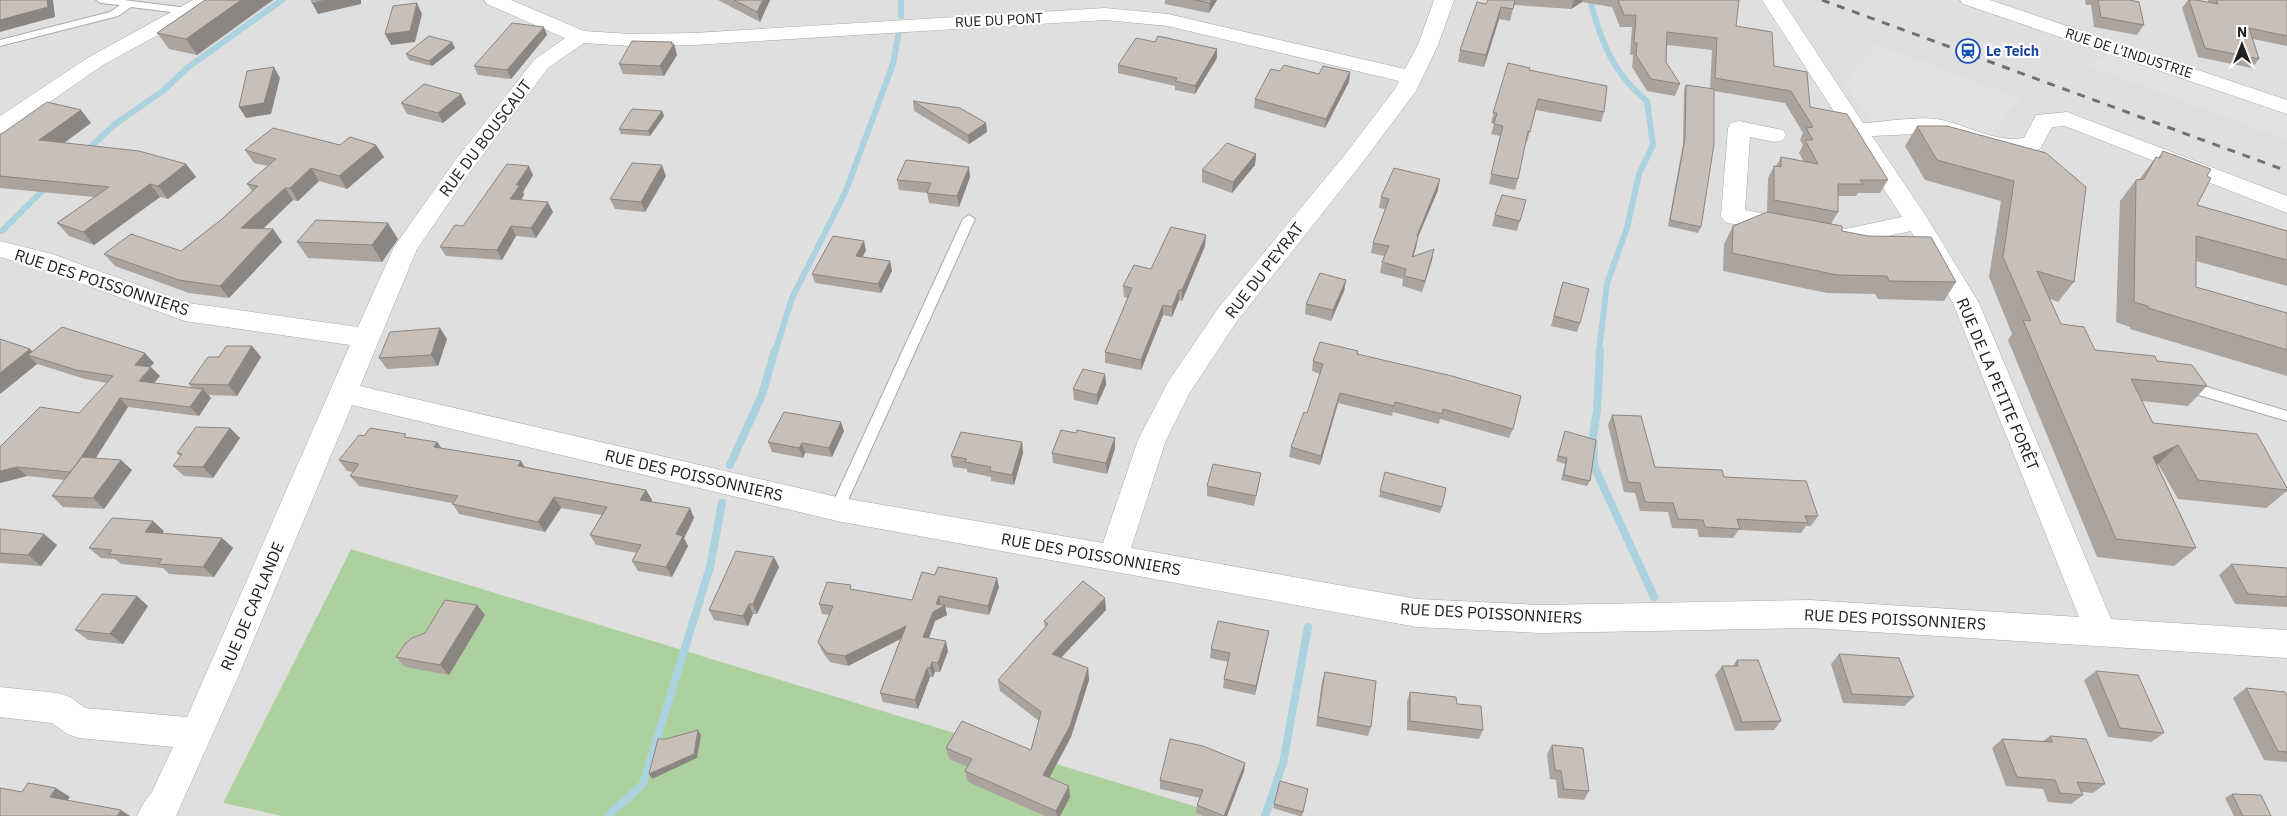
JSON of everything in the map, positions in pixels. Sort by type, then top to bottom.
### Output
[{"type":"street","points":[[0,126],[96,61],[208,0]]},
{"type":"street","points":[[494,0],[580,37]]},
{"type":"street","name":"RUE DU PEYRAT","points":[[1114,557],[1152,440],[1178,389],[1228,314],[1351,162],[1405,91],[1428,45],[1444,0]]},
{"type":"street","name":"RUE DE LA PETITE FORÊT","points":[[1772,0],[1917,222],[1966,303],[2100,631]]},
{"type":"street","name":"RUE DE L'INDUSTRIE","points":[[1970,0],[2041,26],[2079,35],[2287,107]]},
{"type":"street","points":[[2035,0],[2041,26]]},
{"type":"street","name":"RUE DU PONT","points":[[580,37],[630,40],[694,40],[1113,14],[1168,20],[1353,65],[1412,77]]},
{"type":"street","points":[[2079,35],[2098,60],[2287,126]]},
{"type":"street","name":"RUE DU BOUSCAUT","points":[[366,338],[406,247],[462,167],[541,64],[580,37]]},
{"type":"street","points":[[1857,130],[1936,126],[2000,145],[2015,147],[2032,144],[2044,120],[2067,119],[2287,205]]},
{"type":"street","points":[[1775,134],[1739,128],[1733,216],[1845,236],[1917,222]]},
{"type":"street","name":"RUE DES POISSONNIERS","points":[[0,249],[43,260],[185,312],[366,338]]},
{"type":"street","points":[[344,393],[366,338]]},
{"type":"street","name":"RUE DES POISSONNIERS","points":[[344,393],[837,509],[1114,557],[1417,613],[1542,619],[1810,614],[2100,631],[2283,651]]},
{"type":"street","name":"RUE DE CAPLANDE","points":[[155,816],[164,804],[196,733],[344,393]]},
{"type":"street","points":[[0,702],[58,708],[79,723],[196,733]]},
{"type":"lane","points":[[101,0],[187,11]]},
{"type":"lane","points":[[0,43],[114,14],[129,4]]},
{"type":"lane","points":[[837,509],[969,219]]},
{"type":"lane","points":[[2186,386],[2287,416]]},
{"type":"shaded area","points":[[0,0],[2287,0],[2287,816],[1227,816],[351,549],[223,803],[282,816],[0,816]]},
{"type":"shaded area","points":[[1877,44],[2021,99],[1988,137],[1946,121],[1872,123],[1844,84]]},
{"type":"shaded area","points":[[2110,51],[2287,112],[2287,140],[2088,66]]},
{"type":"green space","points":[[351,549],[1227,816],[282,816],[223,803]]},
{"type":"building","points":[[0,0],[47,0],[48,7],[0,20]]},
{"type":"building","points":[[205,0],[241,0],[186,39],[157,33]]},
{"type":"building","points":[[312,0],[326,0],[312,3]]},
{"type":"building","points":[[734,0],[763,0],[757,12]]},
{"type":"building","points":[[1195,0],[1211,0],[1210,3]]},
{"type":"building","points":[[1488,0],[1515,0],[1513,9],[1501,7],[1486,55],[1460,50],[1477,2],[1486,4]]},
{"type":"building","points":[[1618,0],[1739,0],[1736,26],[1772,32],[1774,66],[1807,72],[1810,107],[1847,114],[1888,180],[1860,180],[1863,184],[1838,184],[1838,212],[1774,200],[1774,166],[1781,167],[1781,157],[1818,164],[1805,140],[1813,140],[1806,128],[1813,127],[1791,91],[1715,78],[1717,38],[1667,32],[1666,62],[1680,84],[1651,79],[1636,55],[1637,43],[1634,43],[1636,15],[1624,15]]},
{"type":"building","points":[[2098,0],[2130,0],[2139,2],[2144,25],[2101,17]]},
{"type":"building","points":[[2189,0],[2218,4],[2216,0],[2287,0],[2287,36],[2249,28],[2259,59],[2205,48]]},
{"type":"building","points":[[417,3],[410,31],[385,34],[393,6]]},
{"type":"building","points":[[512,23],[544,27],[507,70],[474,66]]},
{"type":"building","points":[[429,36],[452,42],[429,61],[406,54]]},
{"type":"building","points":[[1158,36],[1217,49],[1195,86],[1175,81],[1177,78],[1118,65],[1136,38],[1155,42]]},
{"type":"building","points":[[632,41],[672,42],[671,44],[674,44],[660,66],[619,64]]},
{"type":"building","points":[[1508,63],[1530,68],[1529,70],[1607,86],[1604,112],[1538,99],[1530,132],[1528,131],[1518,179],[1491,174],[1503,126],[1494,124],[1497,113],[1493,113]]},
{"type":"building","points":[[1284,65],[1319,74],[1323,66],[1350,72],[1326,119],[1255,99],[1271,69],[1280,71]]},
{"type":"building","points":[[274,67],[264,103],[239,107],[247,71]]},
{"type":"building","points":[[424,84],[461,94],[438,113],[401,103]]},
{"type":"building","points":[[1686,85],[1714,89],[1714,144],[1701,227],[1670,220],[1685,139]]},
{"type":"building","points":[[913,101],[960,108],[986,123],[968,135]]},
{"type":"building","points":[[47,102],[81,110],[39,140],[139,151],[186,164],[158,186],[150,184],[83,232],[57,223],[109,187],[0,176],[0,135]]},
{"type":"building","points":[[632,109],[662,111],[648,131],[619,129]]},
{"type":"building","points":[[1917,126],[1947,126],[2046,153],[2086,187],[2074,282],[2037,271],[2061,324],[2084,327],[2095,350],[2155,356],[2157,361],[2192,365],[2207,386],[2131,379],[2153,423],[2257,434],[2287,490],[2198,480],[2178,445],[2153,457],[2196,548],[2116,539],[2023,320],[2031,321],[2003,257],[2014,181],[1937,160]]},
{"type":"building","points":[[273,128],[340,145],[350,137],[376,145],[339,176],[311,168],[290,188],[285,188],[241,228],[273,229],[220,286],[179,280],[104,254],[131,234],[181,251],[222,219],[258,186],[247,184],[276,159],[245,150]]},
{"type":"building","points":[[1227,143],[1256,154],[1233,182],[1202,170]]},
{"type":"building","points":[[2163,151],[2211,169],[2207,176],[2211,178],[2197,205],[2287,231],[2287,260],[2196,236],[2196,287],[2287,313],[2287,350],[2148,308],[2148,306],[2134,302],[2136,180],[2144,179],[2156,157],[2160,158]]},
{"type":"building","points":[[906,160],[969,167],[957,196],[927,193],[931,183],[897,180]]},
{"type":"building","points":[[632,163],[662,165],[641,202],[610,199]]},
{"type":"building","points":[[507,164],[529,166],[516,185],[520,185],[510,199],[548,202],[531,228],[511,226],[497,250],[440,247],[455,225],[463,226]]},
{"type":"building","points":[[1394,168],[1440,179],[1417,236],[1412,257],[1434,249],[1425,281],[1404,276],[1406,269],[1382,262],[1389,246],[1373,243],[1389,199],[1381,197]]},
{"type":"building","points":[[1502,195],[1526,200],[1520,221],[1495,215]]},
{"type":"building","points":[[1767,212],[1842,226],[1842,231],[1868,236],[1931,237],[1956,282],[1889,281],[1887,276],[1837,275],[1732,253],[1733,226]]},
{"type":"building","points":[[316,220],[388,223],[372,245],[297,242]]},
{"type":"building","points":[[1171,227],[1206,235],[1182,290],[1179,290],[1172,307],[1163,305],[1141,360],[1105,352],[1132,288],[1123,286],[1134,265],[1151,269]]},
{"type":"building","points":[[833,236],[864,241],[856,256],[890,261],[878,284],[812,274]]},
{"type":"building","points":[[1320,273],[1346,280],[1333,310],[1306,304]]},
{"type":"building","points":[[1563,282],[1589,289],[1580,323],[1554,316]]},
{"type":"building","points":[[62,327],[145,353],[135,365],[151,367],[139,381],[203,389],[190,407],[120,398],[70,472],[17,467],[0,471],[0,447],[40,407],[79,413],[113,376],[76,370],[28,355]]},
{"type":"building","points":[[440,328],[431,355],[379,358],[390,332]]},
{"type":"building","points":[[0,339],[30,349],[0,373]]},
{"type":"building","points":[[1320,342],[1358,351],[1357,354],[1452,376],[1521,396],[1513,429],[1443,409],[1442,414],[1395,402],[1394,406],[1340,393],[1321,456],[1291,447],[1304,412],[1307,413],[1323,364],[1313,361]]},
{"type":"building","points":[[226,346],[252,346],[228,385],[189,384],[208,357],[219,357]]},
{"type":"building","points":[[1083,369],[1105,374],[1097,395],[1073,389]]},
{"type":"building","points":[[784,412],[841,422],[829,448],[802,443],[799,448],[768,442]]},
{"type":"building","points":[[1612,415],[1641,416],[1655,467],[1722,470],[1724,477],[1806,481],[1818,516],[1805,516],[1808,523],[1737,519],[1740,529],[1705,527],[1703,520],[1678,519],[1673,503],[1645,502],[1640,483],[1628,482]]},
{"type":"building","points":[[196,427],[230,428],[203,467],[173,466],[182,454],[177,453]]},
{"type":"building","points":[[370,428],[406,434],[404,437],[437,442],[434,447],[521,461],[518,466],[646,490],[640,500],[690,508],[676,534],[683,536],[666,567],[632,561],[641,545],[590,535],[607,507],[554,497],[538,522],[452,504],[458,496],[350,476],[359,464],[339,460],[359,435],[364,436]]},
{"type":"building","points":[[1061,430],[1076,433],[1077,430],[1115,438],[1106,463],[1052,453]]},
{"type":"building","points":[[1565,431],[1596,440],[1590,481],[1564,475],[1567,458],[1558,456]]},
{"type":"building","points":[[961,432],[1022,442],[1012,475],[990,471],[991,467],[965,462],[967,459],[951,456]]},
{"type":"building","points":[[82,457],[121,460],[93,498],[52,496]]},
{"type":"building","points":[[1213,464],[1261,473],[1256,496],[1207,486]]},
{"type":"building","points":[[1385,472],[1446,488],[1442,507],[1380,491]]},
{"type":"building","points":[[112,518],[153,521],[145,532],[222,538],[203,567],[158,564],[162,559],[109,554],[112,550],[89,548]]},
{"type":"building","points":[[0,529],[44,534],[28,555],[0,553]]},
{"type":"building","points":[[736,551],[774,557],[753,604],[749,604],[743,616],[709,610]]},
{"type":"building","points":[[2231,564],[2287,568],[2287,597],[2248,594]]},
{"type":"building","points":[[938,567],[997,578],[988,606],[939,596],[936,604],[945,605],[933,612],[923,637],[946,641],[938,663],[932,662],[930,668],[927,668],[915,700],[880,693],[906,626],[845,656],[827,653],[818,642],[833,606],[819,604],[827,582],[851,585],[850,589],[912,600],[922,572],[935,575]]},
{"type":"building","points":[[1083,581],[1105,598],[1052,654],[1088,668],[1070,726],[1043,775],[1069,786],[1056,811],[965,771],[972,759],[946,748],[962,721],[1031,750],[1041,712],[998,680],[1048,624],[1044,621]]},
{"type":"building","points":[[102,594],[137,596],[110,634],[75,630]]},
{"type":"building","points":[[445,600],[477,605],[440,665],[396,657],[412,638],[425,633]]},
{"type":"building","points":[[1218,621],[1269,631],[1256,686],[1224,679],[1230,653],[1211,649]]},
{"type":"building","points":[[1839,654],[1899,658],[1914,697],[1852,694]]},
{"type":"building","points":[[1737,660],[1758,660],[1781,721],[1742,722],[1722,666],[1738,666]]},
{"type":"building","points":[[2096,671],[2138,675],[2164,733],[2120,728]]},
{"type":"building","points":[[1325,672],[1376,681],[1371,727],[1318,717]]},
{"type":"building","points":[[2246,688],[2285,692],[2287,696],[2287,752],[2278,751]]},
{"type":"building","points":[[1410,692],[1456,697],[1457,704],[1481,706],[1483,730],[1410,721]]},
{"type":"building","points":[[698,730],[694,754],[649,774],[658,739],[666,739]]},
{"type":"building","points":[[2050,736],[2086,739],[2105,784],[2077,782],[2083,795],[2060,793],[2055,780],[2017,777],[2002,739],[2052,742]]},
{"type":"building","points":[[1170,739],[1203,746],[1245,763],[1224,816],[1197,805],[1203,790],[1160,780]]},
{"type":"building","points":[[1552,745],[1583,748],[1589,791],[1564,789],[1561,771],[1555,770]]},
{"type":"building","points":[[1280,781],[1308,789],[1303,812],[1274,804]]},
{"type":"building","points":[[28,783],[56,788],[50,797],[121,810],[117,816],[0,816],[0,788],[22,792]]},
{"type":"building","points":[[2232,794],[2261,795],[2271,816],[2243,816]]},
{"type":"waterway","points":[[85,152],[114,125],[164,90],[187,68],[282,0]]},
{"type":"waterway","points":[[901,0],[901,16]]},
{"type":"waterway","points":[[1590,0],[1610,56],[1625,80],[1647,101],[1653,145],[1639,174],[1627,228],[1607,283],[1599,352]]},
{"type":"waterway","points":[[775,352],[792,298],[845,193],[893,64],[899,31]]},
{"type":"waterway","points":[[2,231],[48,185]]},
{"type":"waterway","points":[[730,465],[762,395],[775,350]]},
{"type":"waterway","points":[[1600,350],[1597,411],[1593,436],[1594,466],[1654,597]]},
{"type":"waterway","points":[[608,816],[643,784],[710,567],[722,503]]},
{"type":"waterway","points":[[1265,816],[1283,763],[1308,627]]},
{"type":"railway","points":[[1822,0],[2287,171]]},
{"type":"place","name":"Le Teich","points":[[1968,51]]}]
